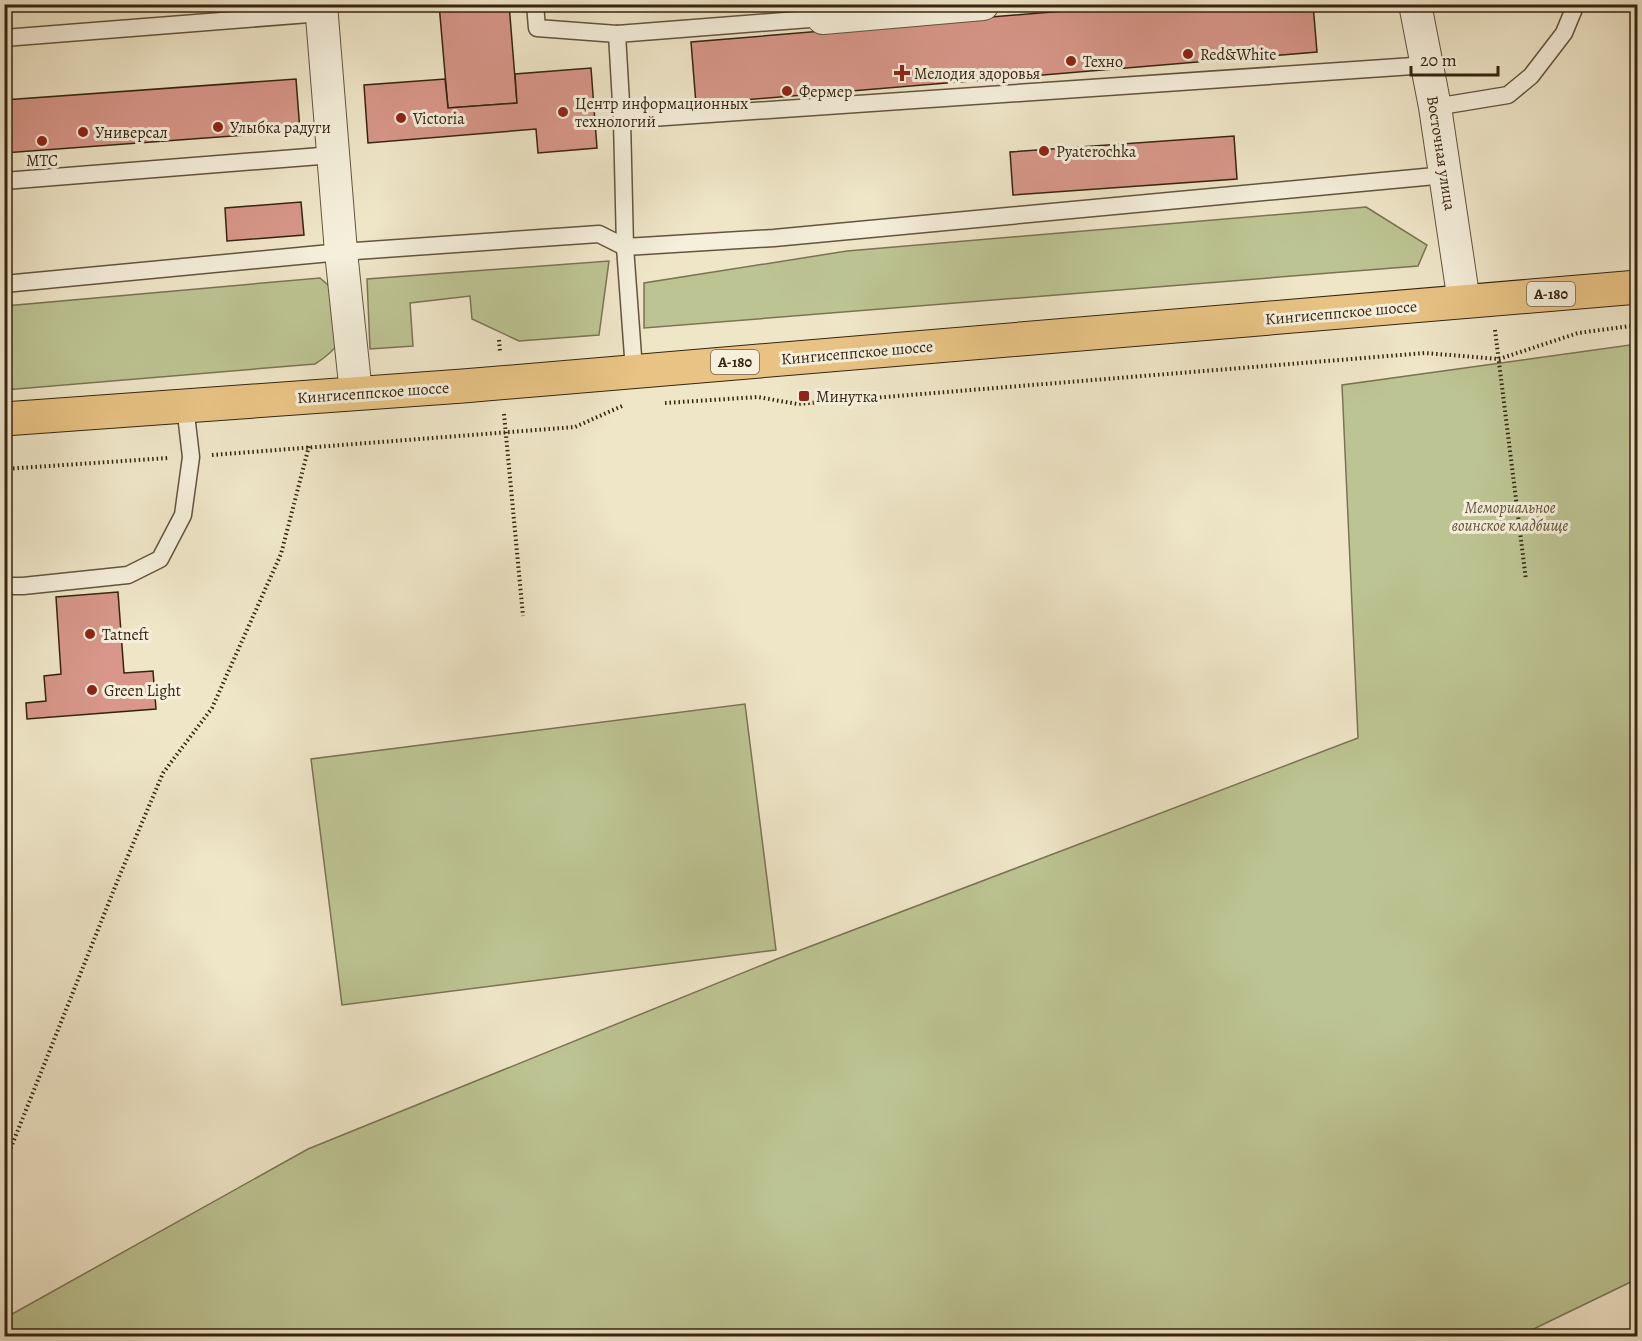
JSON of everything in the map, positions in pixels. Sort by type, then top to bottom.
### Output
[{"type":"highway","name":"Кингисеппское шоссе","points":[[4,419],[502,382],[1638,287]]},
{"type":"street","points":[[822,11],[983,4]]},
{"type":"street","name":"Восточная улица","points":[[1415,4],[1428,65],[1446,175],[1478,301]]},
{"type":"street","points":[[322,9],[341,252],[356,393]]},
{"type":"lane","points":[[535,4],[537,28],[617,34],[822,11]]},
{"type":"lane","points":[[1435,107],[1508,95],[1531,76],[1564,33],[1576,4]]},
{"type":"lane","points":[[4,38],[322,9]]},
{"type":"lane","points":[[617,34],[634,370]]},
{"type":"lane","points":[[622,120],[1428,65]]},
{"type":"lane","points":[[4,181],[333,155]]},
{"type":"lane","points":[[4,284],[341,252],[599,234],[626,247],[774,238],[1446,175]]},
{"type":"lane","points":[[4,586],[128,575],[160,559],[183,515],[191,457],[185,406]]},
{"type":"path","points":[[1478,301],[1499,359],[1526,580]]},
{"type":"path","points":[[655,404],[758,397],[797,404],[815,404],[1425,353],[1499,359],[1578,333],[1638,325]]},
{"type":"path","points":[[499,340],[523,616]]},
{"type":"path","points":[[4,469],[575,427],[620,406],[632,405]]},
{"type":"path","points":[[4,1164],[163,773],[212,708],[281,554],[309,446]]},
{"type":"green space","points":[[1366,207],[1427,245],[1418,266],[644,328],[644,283],[847,251]]},
{"type":"green space","points":[[609,261],[599,335],[519,341],[472,319],[470,296],[410,303],[413,346],[370,349],[367,279]]},
{"type":"green space","points":[[320,278],[337,293],[342,334],[327,356],[315,364],[5,390],[5,306]]},
{"type":"green space","name":"Мемориальное воинское кладбище","points":[[1637,344],[1637,1279],[1519,1336],[5,1336],[5,1318],[308,1149],[777,959],[1358,738],[1342,385]]},
{"type":"green space","points":[[745,704],[776,950],[342,1005],[311,759]]},
{"type":"building","points":[[439,4],[509,4],[517,103],[448,108]]},
{"type":"building","points":[[1147,4],[1313,4],[1317,52],[696,104],[691,42]]},
{"type":"building","points":[[591,68],[597,148],[538,153],[536,129],[368,143],[364,85],[445,79],[448,108],[517,103],[515,74]]},
{"type":"building","points":[[296,79],[300,131],[4,153],[4,100]]},
{"type":"building","points":[[1234,136],[1237,179],[1013,195],[1010,152]]},
{"type":"building","points":[[301,202],[304,235],[227,241],[225,208]]},
{"type":"building","name":"Tatneft","points":[[118,592],[124,673],[153,671],[156,709],[27,719],[26,703],[46,701],[44,676],[61,674],[56,597]]},
{"type":"place","name":"Red&White","points":[[1188,54]]},
{"type":"place","name":"Техно","points":[[1071,61]]},
{"type":"place","name":"Мелодия здоровья","points":[[902,73]]},
{"type":"place","name":"Фермер","points":[[787,91]]},
{"type":"place","name":"Центр информационных технологий","points":[[563,112]]},
{"type":"place","name":"Victoria","points":[[401,118]]},
{"type":"place","name":"Улыбка радуги","points":[[218,127]]},
{"type":"place","name":"Универсал","points":[[83,132]]},
{"type":"place","name":"МТС","points":[[42,141]]},
{"type":"place","name":"Pyaterochka","points":[[1044,151]]},
{"type":"place","name":"Минутка","points":[[804,396]]},
{"type":"place","name":"Tatneft","points":[[90,634]]},
{"type":"place","name":"Green Light","points":[[92,690]]}]
